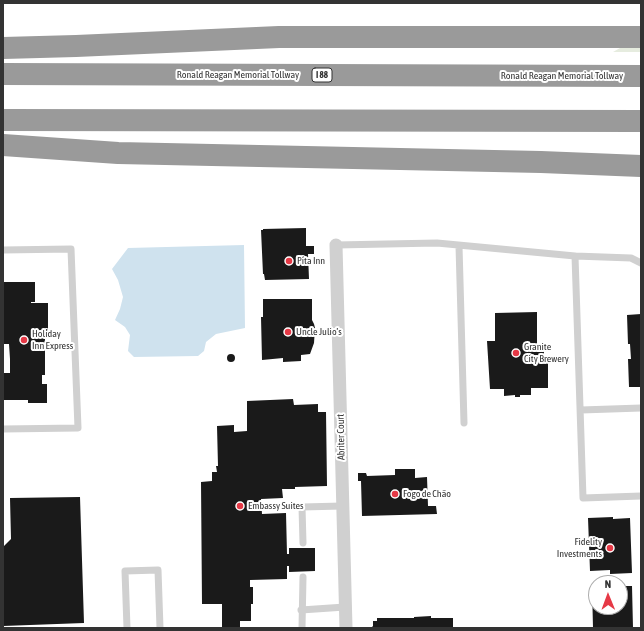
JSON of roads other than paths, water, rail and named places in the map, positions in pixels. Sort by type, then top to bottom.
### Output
[{"type":"highway","points":[[3,48],[279,37],[641,37]]},
{"type":"highway","name":"Ronald Reagan Memorial Tollway","points":[[3,74],[641,76]]},
{"type":"highway","points":[[3,120],[641,122]]},
{"type":"highway","points":[[3,145],[118,153],[541,162],[641,166]]},
{"type":"street","name":"Abriter Court","points":[[336,245],[346,628]]},
{"type":"lane","points":[[336,245],[437,244],[575,256],[631,258],[641,263]]},
{"type":"lane","points":[[459,246],[464,423]]},
{"type":"lane","points":[[3,250],[71,249],[78,428],[3,429]]},
{"type":"lane","points":[[575,256],[583,498],[641,496]]},
{"type":"lane","points":[[581,410],[641,408]]},
{"type":"lane","points":[[303,543],[302,507],[342,506]]},
{"type":"lane","points":[[127,628],[126,571],[158,570],[160,628]]},
{"type":"lane","points":[[302,628],[301,610],[303,578]]},
{"type":"lane","points":[[301,610],[345,607]]},
{"type":"water","points":[[244,245],[245,328],[216,334],[206,342],[204,351],[198,356],[134,357],[128,351],[130,335],[125,327],[115,320],[123,297],[118,280],[112,269],[128,248]]},
{"type":"place","name":"Pita Inn","points":[[289,261]]},
{"type":"place","name":"Uncle Julio’s","points":[[288,332]]},
{"type":"place","name":"Holiday Inn Express","points":[[24,340]]},
{"type":"place","name":"Granite City Brewery","points":[[516,353]]},
{"type":"place","name":"Fogo de Chão","points":[[395,494]]},
{"type":"place","name":"Embassy Suites","points":[[240,506]]},
{"type":"place","name":"Fidelity Investments","points":[[610,548]]}]
